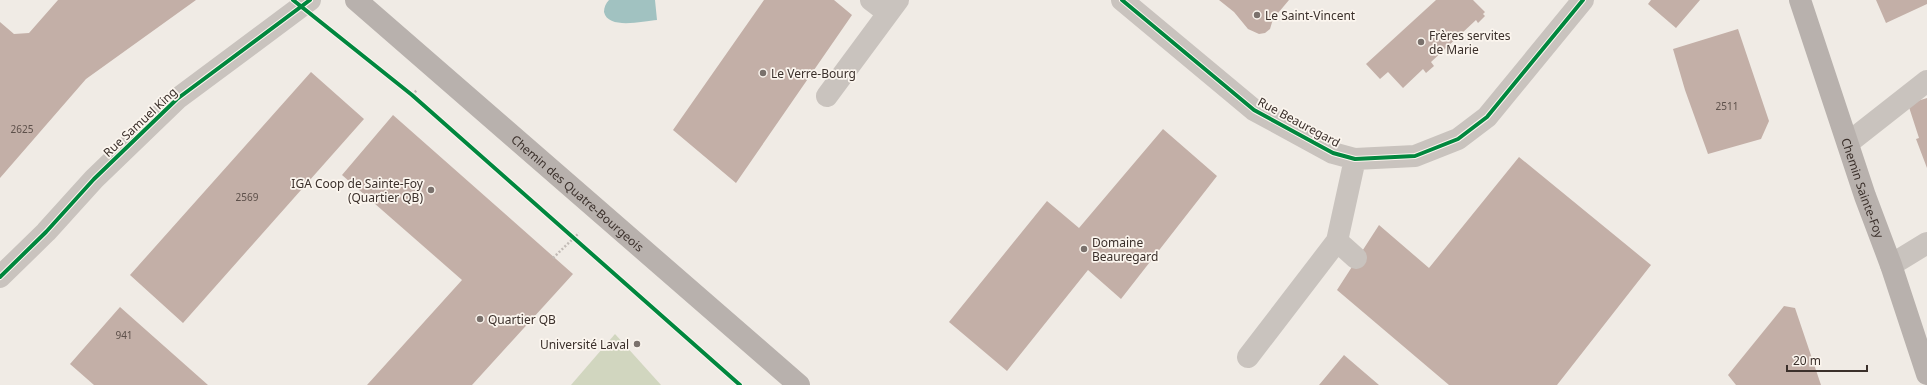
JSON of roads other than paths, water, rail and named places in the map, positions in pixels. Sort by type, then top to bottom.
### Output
[{"type":"main road","name":"Chemin des Quatre-Bourgeois","points":[[356,0],[799,385]]},
{"type":"main road","name":"Chemin Sainte-Foy","points":[[1800,0],[1927,374]]},
{"type":"street","name":"Rue Samuel King","points":[[0,277],[46,232],[94,179],[177,99],[310,0]]},
{"type":"street","points":[[827,96],[893,6],[871,0]]},
{"type":"street","name":"Rue Beauregard","points":[[1122,0],[1254,110],[1333,153],[1355,159],[1415,156],[1458,139],[1487,117],[1582,0]]},
{"type":"street","points":[[1848,143],[1927,81]]},
{"type":"street","points":[[1248,357],[1338,241],[1355,159]]},
{"type":"street","points":[[1338,241],[1356,258]]},
{"type":"street","points":[[1891,265],[1927,243]]},
{"type":"water","points":[[609,0],[655,0],[657,20],[635,23],[619,23],[612,21],[607,18],[604,12],[605,5]]},
{"type":"place","name":"Le Saint-Vincent","points":[[1257,15]]},
{"type":"place","name":"Frères servites de Marie","points":[[1421,42]]},
{"type":"place","name":"Le Verre-Bourg","points":[[763,73]]},
{"type":"place","name":"IGA Coop de Sainte-Foy (Quartier QB)","points":[[431,190]]},
{"type":"place","name":"Domaine Beauregard","points":[[1084,249]]},
{"type":"place","name":"Quartier QB","points":[[480,319]]},
{"type":"place","name":"Université Laval","points":[[637,344]]}]
